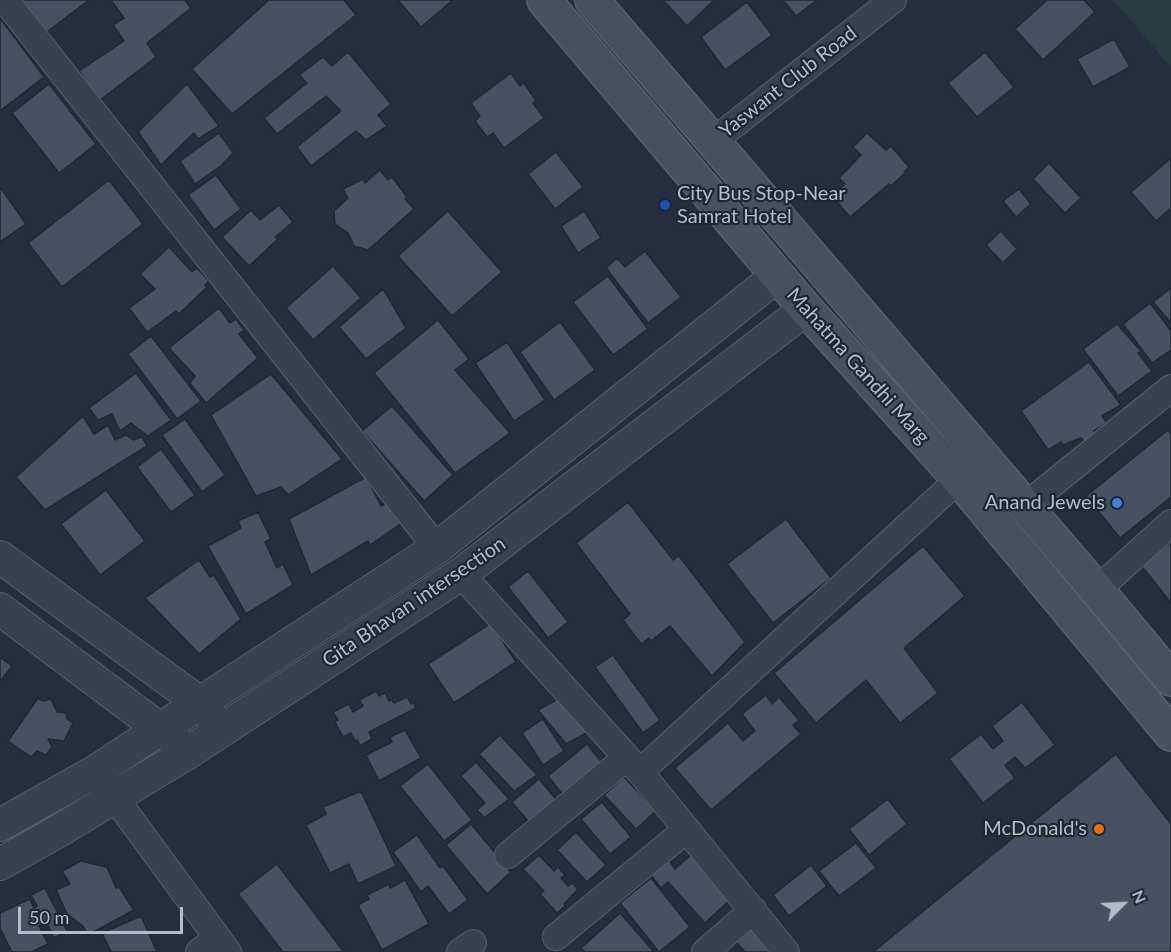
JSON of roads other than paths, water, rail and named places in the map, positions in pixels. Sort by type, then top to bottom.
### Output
[{"type":"main road","name":"Mahatma Gandhi Marg","points":[[544,0],[794,318],[959,479],[1171,734]]},
{"type":"main road","name":"Mahatma Gandhi Marg","points":[[592,0],[1171,679]]},
{"type":"street","points":[[5,0],[437,548]]},
{"type":"street","name":"Yaswant Club Road","points":[[712,142],[893,0]]},
{"type":"street","points":[[0,825],[96,771],[437,548],[766,285]]},
{"type":"street","name":"Gita Bhavan intersection","points":[[0,864],[189,752],[461,574],[794,318]]},
{"type":"street","points":[[1025,506],[1171,387]]},
{"type":"street","points":[[508,855],[633,765],[959,479]]},
{"type":"street","points":[[1097,590],[1171,523]]},
{"type":"street","points":[[0,556],[200,703],[224,729]]},
{"type":"street","points":[[461,574],[633,765],[786,952]]},
{"type":"street","points":[[0,609],[189,752]]},
{"type":"street","points":[[96,771],[215,948]]},
{"type":"street","points":[[556,937],[686,830]]},
{"type":"street","points":[[705,952],[753,910]]},
{"type":"place","name":"City Bus Stop-Near Samrat Hotel","points":[[665,205]]},
{"type":"place","name":"Anand Jewels","points":[[1117,503]]},
{"type":"place","name":"McDonald's","points":[[1099,829]]}]
